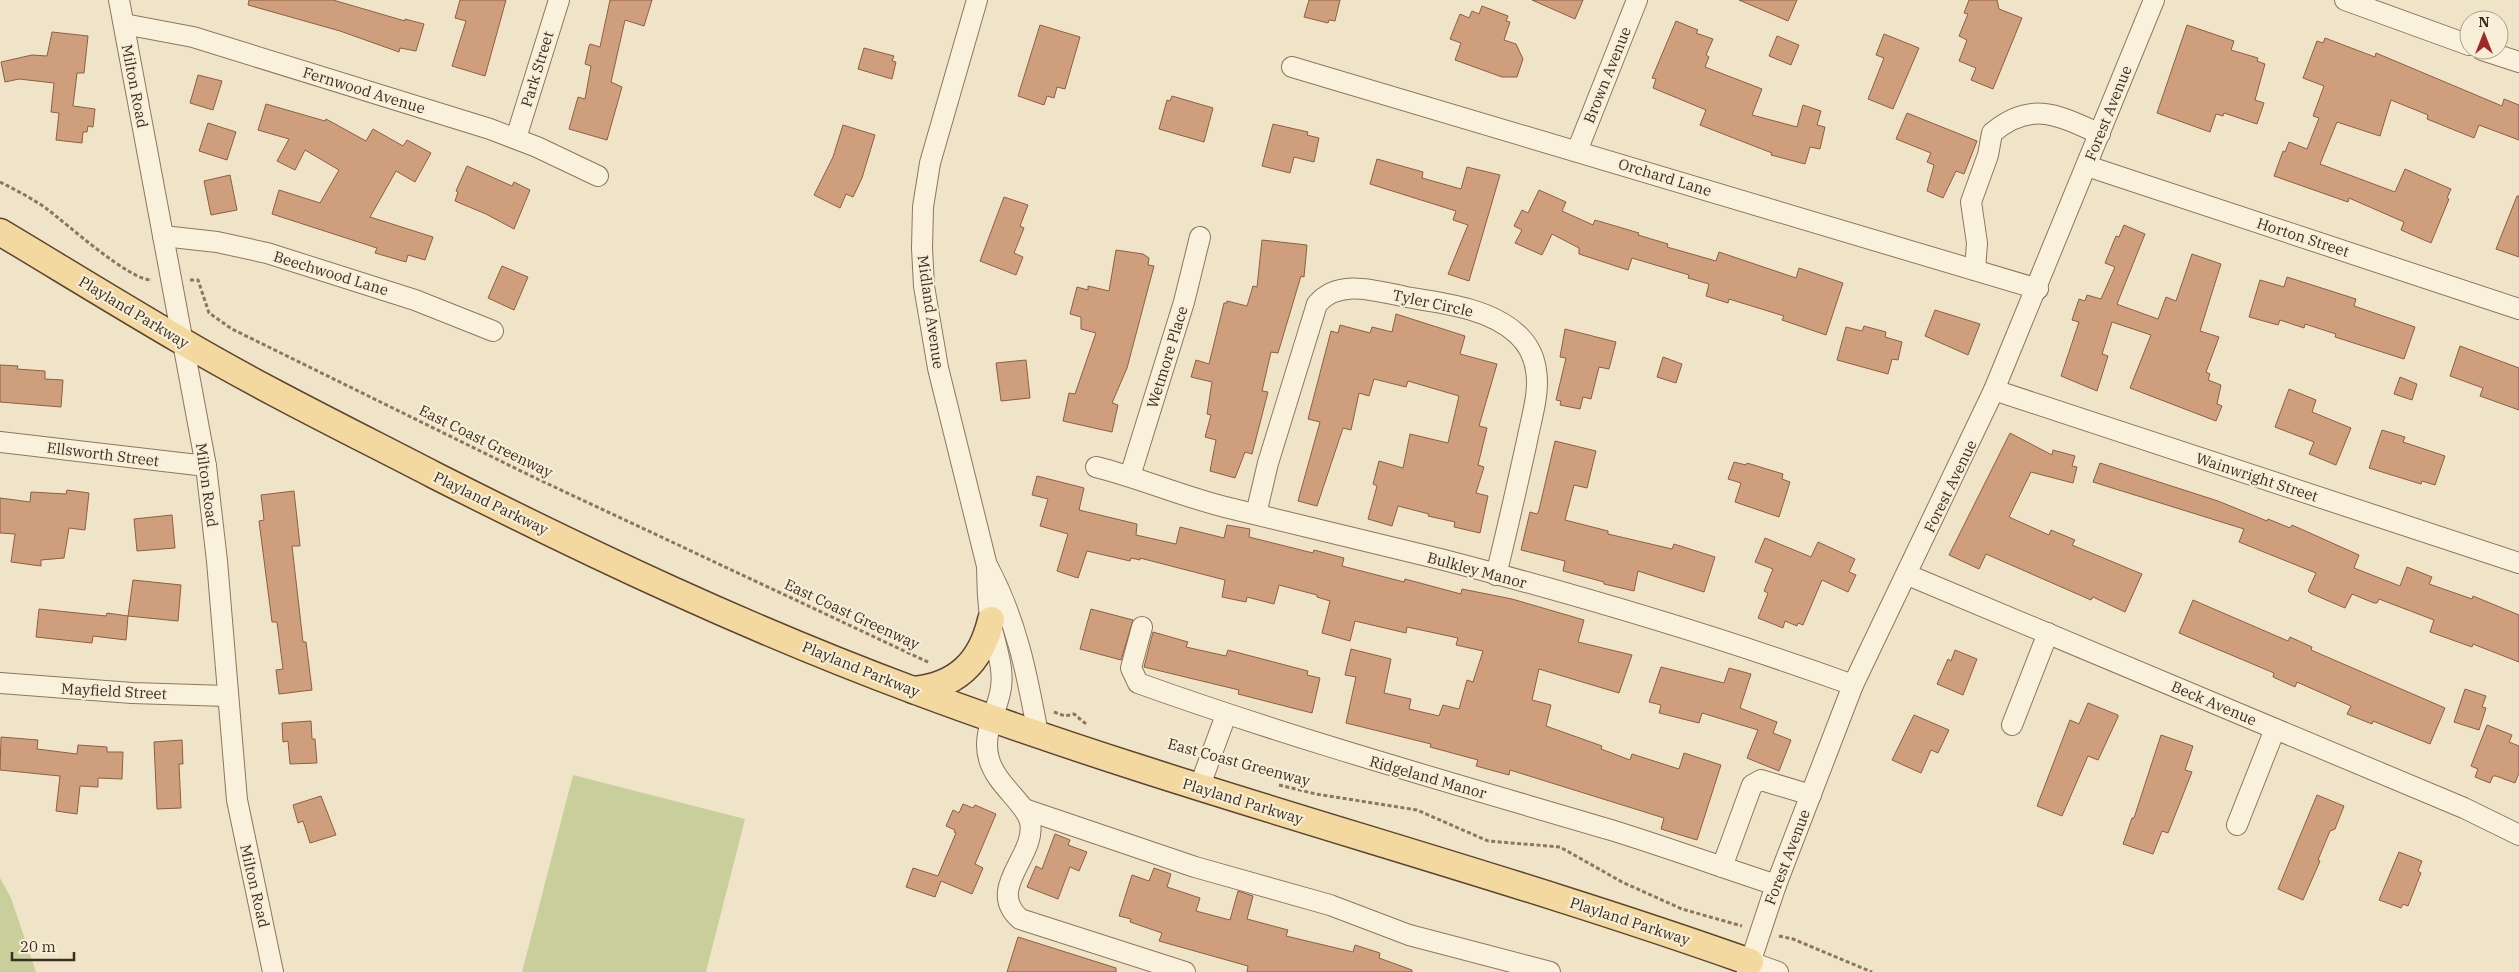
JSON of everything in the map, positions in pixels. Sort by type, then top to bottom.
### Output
[{"type":"main road","name":"Playland Parkway","points":[[0,232],[183,342],[344,429],[568,541],[719,610],[914,690],[991,718],[1199,788],[1557,897],[1749,967]]},
{"type":"main road","points":[[914,690],[933,688],[955,678],[974,658],[986,640],[991,620]]},
{"type":"street","name":"Milton Road","points":[[119,0],[206,466],[217,561],[237,800],[273,972]]},
{"type":"street","name":"Park Street","points":[[516,138],[559,0]]},
{"type":"street","name":"Midland Avenue","points":[[977,0],[930,163],[923,207],[922,248],[926,302],[937,360],[987,566],[987,594],[1002,678],[1000,694],[991,718],[987,739],[989,759],[996,778],[1024,809]]},
{"type":"street","name":"Brown Avenue","points":[[1577,151],[1637,0]]},
{"type":"street","name":"Forest Avenue","points":[[1749,967],[1776,885],[1853,685],[1908,575],[1994,390],[2038,289],[2154,0]]},
{"type":"street","points":[[2345,0],[2459,41]]},
{"type":"street","name":"Fernwood Avenue","points":[[124,24],[193,38],[516,138],[598,176]]},
{"type":"street","name":"Orchard Lane","points":[[1292,67],[2038,289]]},
{"type":"street","points":[[1975,270],[1977,242],[1971,202],[1988,155],[1992,133],[2003,124],[2033,112],[2066,118],[2100,134]]},
{"type":"street","name":"Horton Street","points":[[2087,166],[2519,309]]},
{"type":"street","name":"Beechwood Lane","points":[[164,236],[217,242],[267,253],[415,300],[493,331]]},
{"type":"street","name":"Wetmore Place","points":[[1130,476],[1184,302],[1200,237]]},
{"type":"street","name":"Tyler Circle","points":[[1256,514],[1271,453],[1317,304],[1323,297],[1334,291],[1358,288],[1458,307],[1482,314],[1516,333],[1526,344],[1536,370],[1533,411],[1513,507],[1496,575]]},
{"type":"street","name":"Wainwright Street","points":[[1994,390],[2519,563]]},
{"type":"street","name":"Ellsworth Street","points":[[0,442],[206,466]]},
{"type":"street","name":"Bulkley Manor","points":[[1096,467],[1130,476],[1193,498],[1496,575],[1754,650],[1853,685]]},
{"type":"street","name":"Midland Avenue","points":[[987,566],[1003,596],[1015,626],[1038,734]]},
{"type":"street","name":"Beck Avenue","points":[[1908,575],[2464,808],[2519,835]]},
{"type":"street","name":"Ridgeland Manor","points":[[1142,627],[1132,668],[1138,683],[1226,715],[1387,765],[1613,831],[1776,885]]},
{"type":"street","points":[[2012,725],[2048,633]]},
{"type":"street","name":"Mayfield Street","points":[[0,683],[132,693],[227,696]]},
{"type":"street","points":[[1199,788],[1226,715]]},
{"type":"street","points":[[2237,825],[2275,728]]},
{"type":"street","points":[[1722,867],[1752,784],[1760,780],[1811,795]]},
{"type":"street","points":[[1024,809],[1030,821],[1030,832],[1009,890],[1007,902],[1013,912],[1020,919],[1185,972]]},
{"type":"street","points":[[1024,809],[1195,867],[1330,905],[1409,935],[1550,972]]},
{"type":"street","name":"Playland Parkway","points":[[1749,967],[1778,972]]},
{"type":"path","name":"East Coast Greenway","points":[[0,182],[45,208],[116,263],[146,280],[198,280],[209,313],[232,329],[529,475],[938,666],[955,678]]},
{"type":"path","points":[[1033,705],[1065,716],[1074,714],[1092,729]]},
{"type":"path","name":"East Coast Greenway","points":[[1270,783],[1316,794],[1416,810],[1488,841],[1560,847],[1622,882],[1682,909],[1793,939],[1872,972]]},
{"type":"green space","points":[[573,775],[745,819],[706,972],[522,972]]},
{"type":"green space","points":[[0,878],[11,898],[36,972],[0,972]]},
{"type":"building","points":[[249,0],[333,0],[405,21],[405,19],[424,24],[416,51],[400,48],[399,52],[340,31],[248,5]]},
{"type":"building","points":[[460,0],[506,0],[485,76],[452,66],[466,21],[455,18]]},
{"type":"building","points":[[610,0],[652,0],[644,26],[625,20],[611,82],[622,87],[607,140],[569,129],[578,97],[585,99],[591,66],[585,64],[589,46],[590,44],[600,47]]},
{"type":"building","points":[[1309,0],[1340,0],[1335,21],[1329,20],[1328,23],[1304,17]]},
{"type":"building","points":[[1532,0],[1583,0],[1575,19]]},
{"type":"building","points":[[1739,0],[1797,0],[1788,21]]},
{"type":"building","points":[[1969,0],[1997,0],[1999,9],[2022,18],[1993,89],[1971,80],[1976,68],[1959,61],[1967,40],[1959,36],[1968,14],[1964,13]]},
{"type":"building","points":[[1482,6],[1508,16],[1506,21],[1510,22],[1504,40],[1516,44],[1523,59],[1517,77],[1502,77],[1455,60],[1461,43],[1450,39],[1460,14],[1469,18],[1472,11],[1479,14]]},
{"type":"building","points":[[1676,21],[1698,30],[1696,33],[1713,39],[1706,55],[1709,57],[1705,67],[1762,89],[1752,115],[1797,127],[1803,105],[1821,111],[1817,125],[1825,127],[1820,149],[1810,147],[1805,164],[1771,155],[1772,153],[1700,125],[1706,110],[1653,88],[1656,79],[1652,78]]},
{"type":"building","points":[[1040,25],[1080,37],[1065,89],[1057,87],[1054,98],[1047,96],[1044,105],[1018,96]]},
{"type":"building","points":[[2187,25],[2234,41],[2231,50],[2258,58],[2257,61],[2265,64],[2255,100],[2264,103],[2257,124],[2224,113],[2223,116],[2216,114],[2210,132],[2157,113]]},
{"type":"building","points":[[52,32],[88,36],[84,73],[77,73],[73,106],[95,109],[93,127],[88,126],[87,132],[83,132],[82,143],[56,140],[59,113],[51,112],[54,83],[19,79],[5,82],[1,62],[32,55],[47,56]]},
{"type":"building","points":[[1884,34],[1919,48],[1893,109],[1868,99],[1884,58],[1876,55]]},
{"type":"building","points":[[1777,36],[1799,45],[1791,65],[1769,56]]},
{"type":"building","points":[[2325,38],[2375,57],[2376,53],[2502,106],[2504,99],[2519,105],[2519,140],[2479,125],[2474,138],[2427,119],[2428,115],[2391,100],[2380,136],[2337,122],[2320,164],[2395,192],[2405,169],[2451,189],[2447,198],[2449,199],[2431,243],[2401,230],[2404,222],[2349,198],[2348,202],[2274,176],[2283,151],[2285,152],[2289,142],[2307,149],[2319,118],[2313,116],[2324,86],[2303,78],[2317,41],[2323,43]]},
{"type":"building","points":[[864,48],[894,56],[892,61],[896,62],[892,79],[858,69]]},
{"type":"building","points":[[198,75],[222,81],[213,110],[190,103]]},
{"type":"building","points":[[1172,96],[1213,108],[1204,142],[1159,129],[1167,100],[1170,101]]},
{"type":"building","points":[[266,104],[325,121],[326,119],[366,141],[373,129],[403,146],[407,140],[431,153],[415,182],[396,171],[370,217],[433,237],[425,260],[408,255],[406,262],[375,253],[377,248],[272,214],[279,190],[320,203],[339,170],[305,150],[295,170],[277,161],[289,139],[258,130]]},
{"type":"building","points":[[1907,113],[1977,141],[1964,174],[1956,171],[1943,198],[1927,191],[1934,165],[1927,162],[1931,153],[1896,139]]},
{"type":"building","points":[[208,123],[236,132],[227,160],[199,151]]},
{"type":"building","points":[[1273,124],[1308,132],[1307,135],[1319,138],[1314,162],[1294,157],[1290,173],[1262,166]]},
{"type":"building","points":[[843,125],[875,135],[862,178],[853,197],[846,194],[840,208],[814,195],[833,157]]},
{"type":"building","points":[[1377,159],[1423,172],[1422,178],[1461,189],[1467,167],[1500,175],[1469,281],[1448,274],[1468,225],[1453,220],[1456,211],[1370,184]]},
{"type":"building","points":[[467,166],[512,186],[514,182],[530,190],[514,229],[486,214],[455,201],[458,192],[456,191]]},
{"type":"building","points":[[230,175],[237,210],[211,215],[204,181]]},
{"type":"building","points":[[1539,190],[1566,202],[1562,211],[1593,225],[1595,220],[1639,233],[1638,235],[1668,244],[1667,247],[1716,261],[1719,252],[1796,278],[1799,268],[1843,283],[1826,335],[1782,320],[1784,316],[1729,299],[1728,303],[1706,296],[1709,284],[1688,278],[1689,275],[1632,258],[1628,270],[1579,254],[1579,248],[1552,234],[1542,255],[1515,243],[1522,230],[1514,226],[1522,210],[1528,213]]},
{"type":"building","points":[[2517,196],[2519,196],[2519,257],[2496,249]]},
{"type":"building","points":[[1004,197],[1028,205],[1020,226],[1024,228],[1014,253],[1023,257],[1016,275],[980,261]]},
{"type":"building","points":[[2124,225],[2145,234],[2117,304],[2119,305],[2158,319],[2166,297],[2176,301],[2192,254],[2221,264],[2200,331],[2219,337],[2206,372],[2210,374],[2208,380],[2221,385],[2217,404],[2222,406],[2216,421],[2130,388],[2151,335],[2112,322],[2102,354],[2108,356],[2097,391],[2061,376],[2079,322],[2072,320],[2079,299],[2085,301],[2087,295],[2101,299],[2115,267],[2105,263],[2116,236],[2119,237]]},
{"type":"building","points":[[1262,240],[1307,245],[1304,277],[1301,276],[1278,353],[1271,352],[1262,391],[1268,392],[1252,454],[1245,452],[1235,478],[1210,471],[1216,440],[1205,437],[1211,415],[1207,414],[1212,382],[1191,377],[1196,360],[1209,364],[1224,303],[1227,303],[1227,301],[1247,306],[1253,286],[1257,287]]},
{"type":"building","points":[[1116,250],[1143,254],[1149,258],[1148,265],[1154,266],[1127,368],[1112,403],[1118,405],[1112,432],[1063,421],[1069,393],[1075,394],[1096,333],[1081,329],[1081,317],[1070,314],[1077,287],[1088,290],[1088,286],[1109,291]]},
{"type":"building","points":[[502,266],[528,277],[514,310],[488,298]]},
{"type":"building","points":[[2287,277],[2356,299],[2354,306],[2415,327],[2404,359],[2335,337],[2336,334],[2305,324],[2304,328],[2280,320],[2278,325],[2249,317],[2260,280],[2284,287]]},
{"type":"building","points":[[1935,310],[1980,324],[1968,355],[1925,336]]},
{"type":"building","points":[[1396,314],[1465,336],[1460,354],[1497,364],[1479,426],[1487,428],[1478,465],[1484,467],[1476,493],[1488,496],[1480,533],[1454,527],[1455,522],[1428,516],[1429,514],[1398,506],[1392,526],[1368,519],[1377,486],[1373,484],[1379,461],[1403,468],[1410,434],[1448,443],[1459,396],[1408,381],[1406,387],[1374,379],[1369,396],[1359,393],[1351,430],[1343,428],[1317,506],[1298,501],[1320,422],[1308,419],[1331,331],[1338,333],[1340,325],[1370,333],[1372,327],[1392,332]]},
{"type":"building","points":[[1864,326],[1886,332],[1885,337],[1902,342],[1898,360],[1892,359],[1888,374],[1837,360],[1846,327],[1862,331]]},
{"type":"building","points":[[1565,329],[1616,342],[1609,369],[1599,367],[1591,399],[1583,397],[1580,409],[1560,405],[1561,401],[1556,400],[1566,358],[1560,357]]},
{"type":"building","points":[[2460,346],[2519,368],[2519,410],[2480,396],[2483,388],[2450,376]]},
{"type":"building","points":[[1663,357],[1682,364],[1676,383],[1657,377]]},
{"type":"building","points":[[1026,360],[1030,398],[1001,401],[996,363]]},
{"type":"building","points":[[0,365],[18,366],[17,369],[45,371],[45,379],[63,380],[61,407],[0,402]]},
{"type":"building","points":[[2400,377],[2417,384],[2412,400],[2394,394]]},
{"type":"building","points":[[2289,389],[2316,400],[2312,412],[2351,428],[2336,465],[2309,454],[2314,442],[2275,427]]},
{"type":"building","points":[[2382,430],[2405,437],[2403,442],[2445,456],[2435,485],[2422,481],[2421,484],[2369,468]]},
{"type":"building","points":[[2010,433],[2052,455],[2053,450],[2075,456],[2072,466],[2077,467],[2073,483],[2031,472],[2009,517],[2049,535],[2051,530],[2075,540],[2072,545],[2142,574],[2125,612],[2093,597],[2091,600],[1986,554],[1979,569],[1949,555]]},
{"type":"building","points":[[1555,441],[1596,451],[1587,488],[1574,485],[1565,520],[1608,531],[1608,534],[1672,549],[1674,544],[1715,557],[1704,592],[1638,571],[1634,591],[1563,571],[1565,561],[1521,550],[1530,512],[1537,514],[1539,510]]},
{"type":"building","points":[[1734,462],[1746,465],[1747,463],[1783,474],[1782,479],[1790,482],[1779,517],[1735,502],[1741,483],[1728,479]]},
{"type":"building","points":[[2100,463],[2218,501],[2267,521],[2268,519],[2290,528],[2292,525],[2359,555],[2354,568],[2400,586],[2407,567],[2432,577],[2429,584],[2472,599],[2473,596],[2519,615],[2519,662],[2473,644],[2472,647],[2430,632],[2434,620],[2379,599],[2377,603],[2374,603],[2352,594],[2345,608],[2310,593],[2308,591],[2316,573],[2239,542],[2244,529],[2093,482]]},
{"type":"building","points":[[1037,476],[1084,488],[1079,510],[1137,524],[1136,535],[1176,544],[1180,527],[1224,538],[1227,525],[1250,529],[1249,537],[1313,553],[1314,550],[1344,558],[1342,566],[1404,582],[1405,579],[1461,594],[1462,589],[1512,599],[1584,620],[1578,642],[1632,655],[1619,693],[1539,669],[1532,700],[1551,705],[1546,726],[1602,746],[1601,749],[1630,760],[1632,754],[1679,769],[1684,753],[1721,765],[1697,840],[1661,829],[1664,818],[1510,770],[1509,775],[1476,766],[1478,760],[1430,747],[1431,744],[1346,723],[1356,677],[1345,675],[1351,649],[1391,659],[1384,693],[1411,699],[1409,709],[1439,716],[1443,705],[1459,709],[1467,680],[1473,682],[1483,651],[1456,645],[1458,638],[1407,627],[1406,633],[1355,621],[1350,641],[1322,633],[1330,601],[1317,597],[1317,595],[1279,585],[1274,604],[1247,597],[1246,602],[1222,597],[1225,580],[1140,558],[1140,560],[1131,558],[1130,561],[1087,551],[1078,578],[1057,571],[1068,534],[1040,526],[1048,499],[1032,495]]},
{"type":"building","points":[[67,490],[89,493],[85,530],[69,528],[64,558],[41,560],[41,566],[11,562],[15,534],[0,533],[0,498],[30,502],[31,492],[66,494]]},
{"type":"building","points":[[294,491],[300,546],[292,546],[303,642],[306,642],[312,690],[279,694],[276,670],[283,669],[277,622],[272,622],[259,521],[264,520],[261,495]]},
{"type":"building","points":[[172,515],[175,548],[137,551],[134,519]]},
{"type":"building","points":[[1765,538],[1811,557],[1818,542],[1855,559],[1849,572],[1856,575],[1848,592],[1822,580],[1803,625],[1798,623],[1797,626],[1785,621],[1783,628],[1758,618],[1768,593],[1764,591],[1773,569],[1755,562]]},
{"type":"building","points":[[133,580],[181,585],[178,621],[128,616]]},
{"type":"building","points":[[2193,600],[2288,641],[2290,637],[2312,647],[2311,650],[2445,708],[2430,744],[2373,721],[2372,724],[2347,714],[2351,706],[2297,682],[2295,687],[2273,677],[2274,673],[2179,633]]},
{"type":"building","points":[[39,609],[106,616],[107,613],[128,616],[126,640],[93,636],[92,643],[36,637]]},
{"type":"building","points":[[1091,609],[1133,620],[1121,660],[1080,649]]},
{"type":"building","points":[[1153,632],[1188,642],[1186,647],[1226,656],[1228,650],[1308,671],[1307,675],[1320,678],[1312,713],[1238,694],[1239,690],[1144,667]]},
{"type":"building","points":[[1955,650],[1977,659],[1963,695],[1937,684],[1948,659],[1951,661]]},
{"type":"building","points":[[1661,667],[1724,683],[1729,668],[1751,674],[1740,708],[1777,722],[1773,733],[1791,740],[1779,771],[1747,758],[1758,730],[1702,713],[1699,723],[1659,713],[1661,705],[1649,702]]},
{"type":"building","points":[[2465,689],[2486,696],[2482,707],[2486,708],[2479,730],[2454,722]]},
{"type":"building","points":[[2088,703],[2118,715],[2118,717],[2098,760],[2088,756],[2062,816],[2037,806],[2070,720],[2079,724]]},
{"type":"building","points":[[1914,715],[1949,730],[1938,753],[1931,750],[1921,773],[1892,760]]},
{"type":"building","points":[[311,721],[312,739],[315,739],[317,763],[290,764],[288,741],[283,742],[282,723]]},
{"type":"building","points":[[2487,725],[2512,735],[2509,742],[2519,746],[2519,773],[2515,783],[2496,776],[2493,776],[2490,783],[2475,777],[2478,769],[2471,766]]},
{"type":"building","points":[[2161,735],[2193,746],[2185,770],[2192,772],[2168,833],[2162,831],[2153,854],[2123,844],[2132,818],[2134,818]]},
{"type":"building","points":[[1,737],[38,740],[37,749],[77,754],[78,745],[107,747],[107,752],[123,752],[122,779],[98,778],[98,787],[80,786],[77,814],[56,811],[60,776],[0,770]]},
{"type":"building","points":[[182,740],[183,764],[179,764],[181,808],[157,809],[154,742]]},
{"type":"building","points":[[2317,795],[2344,806],[2335,829],[2330,831],[2318,860],[2320,861],[2303,900],[2278,889]]},
{"type":"building","points":[[321,796],[336,835],[310,843],[303,821],[298,823],[293,805]]},
{"type":"building","points":[[963,804],[973,808],[975,805],[996,814],[975,864],[983,868],[972,894],[941,881],[935,897],[906,887],[913,868],[938,876],[956,833],[954,832],[955,830],[946,826],[953,810],[959,813]]},
{"type":"building","points":[[1055,834],[1070,840],[1068,845],[1087,852],[1079,871],[1070,867],[1058,899],[1027,887],[1036,866],[1042,869]]},
{"type":"building","points":[[2399,852],[2422,861],[2418,871],[2421,873],[2408,906],[2403,904],[2401,908],[2379,900]]},
{"type":"building","points":[[1154,868],[1171,874],[1167,887],[1200,898],[1196,911],[1230,920],[1238,891],[1253,896],[1247,919],[1288,930],[1286,936],[1353,952],[1355,945],[1380,953],[1379,958],[1412,970],[1412,972],[1247,972],[1248,966],[1159,941],[1162,933],[1130,922],[1131,919],[1119,916],[1132,875],[1149,881]]},
{"type":"building","points":[[1018,937],[1116,968],[1116,972],[1007,972]]}]
